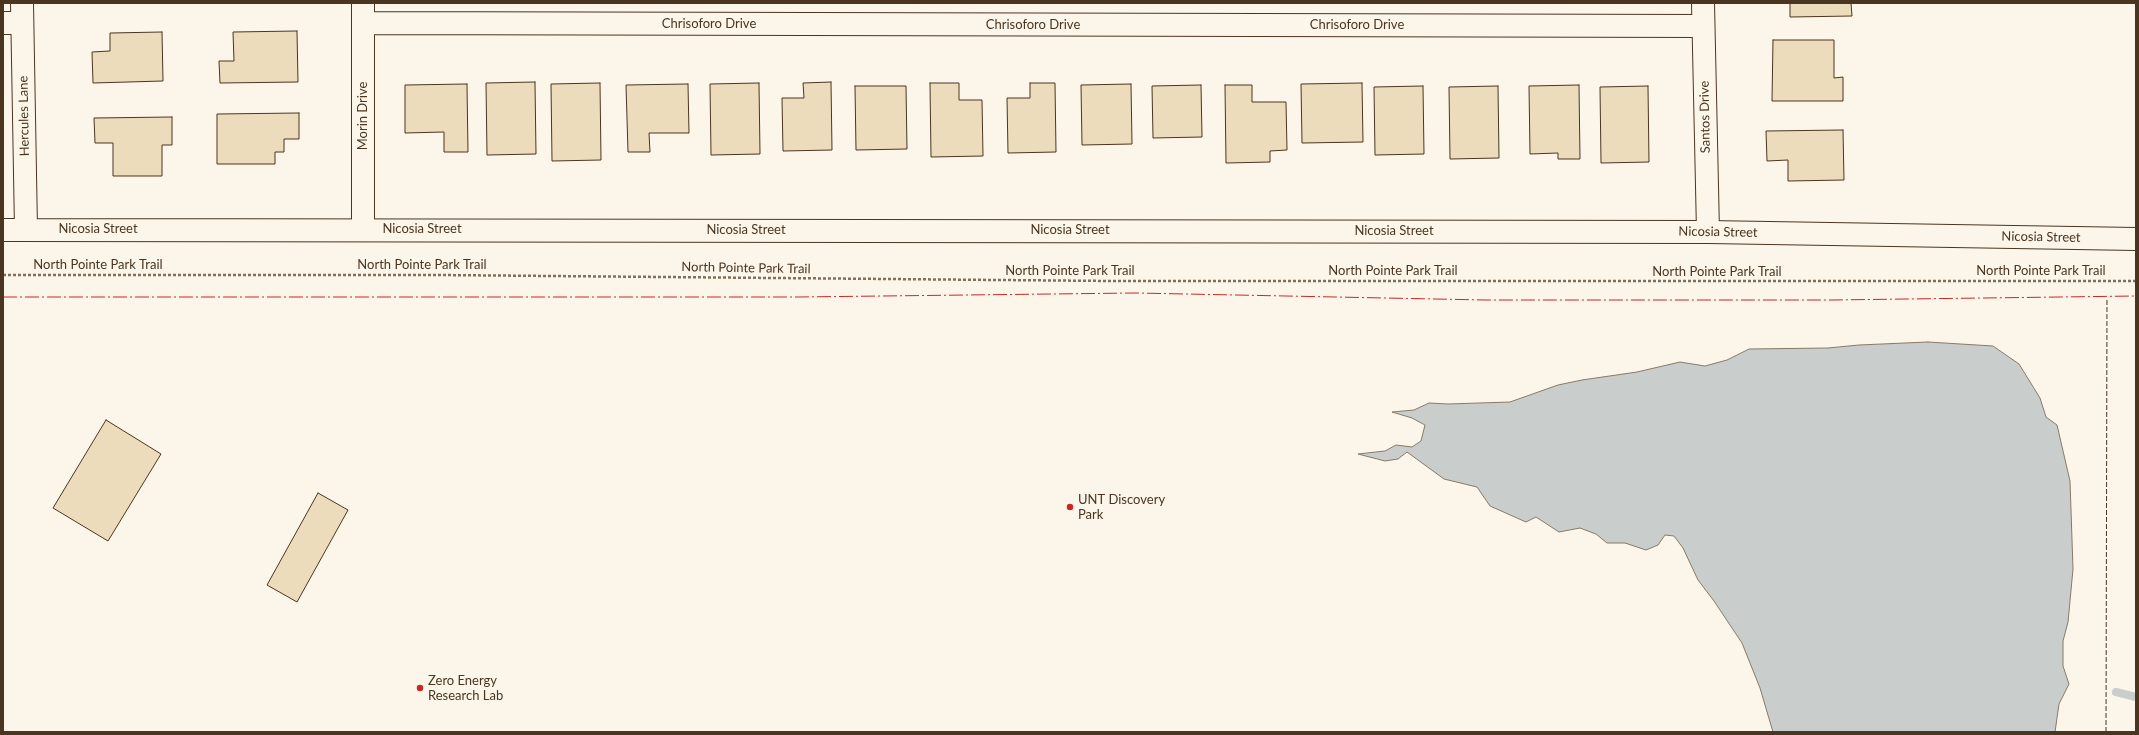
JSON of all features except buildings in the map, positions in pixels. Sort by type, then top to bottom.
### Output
[{"type":"street","name":"Santos Drive","points":[[1704,3],[1703,26],[1708,232]]},
{"type":"street","name":"Chrisoforo Drive","points":[[363,13],[1703,26]]},
{"type":"street","name":"Morin Drive","points":[[363,13],[363,229]]},
{"type":"street","name":"Hercules Lane","points":[[16,16],[26,230]]},
{"type":"street","name":"Nicosia Street","points":[[3,230],[363,229],[1708,232],[2136,239]]},
{"type":"path","name":"North Pointe Park Trail","points":[[3,275],[438,275],[1120,281],[2136,281]]},
{"type":"shaded area","points":[[1928,342],[1993,346],[2019,364],[2040,398],[2046,417],[2057,425],[2070,481],[2073,569],[2068,622],[2063,641],[2063,666],[2069,684],[2059,704],[2055,732],[1773,732],[1760,688],[1742,643],[1698,580],[1683,548],[1674,536],[1665,535],[1658,545],[1646,550],[1625,543],[1607,543],[1596,534],[1580,528],[1559,532],[1536,517],[1526,522],[1490,506],[1477,487],[1444,479],[1407,452],[1398,459],[1385,461],[1358,454],[1385,451],[1396,445],[1412,447],[1421,441],[1425,425],[1412,418],[1392,412],[1414,410],[1429,403],[1448,404],[1510,402],[1558,385],[1582,380],[1637,372],[1680,362],[1705,366],[1727,360],[1749,349],[1828,348]]},
{"type":"waterway","points":[[2116,692],[2136,697]]},
{"type":"fence","points":[[2106,732],[2107,298]]},
{"type":"power","points":[[3,297],[798,297],[1136,293],[1485,300],[1831,300],[2136,296]]},
{"type":"place","name":"UNT Discovery Park","points":[[1070,507]]},
{"type":"place","name":"Zero Energy Research Lab","points":[[420,688]]}]
